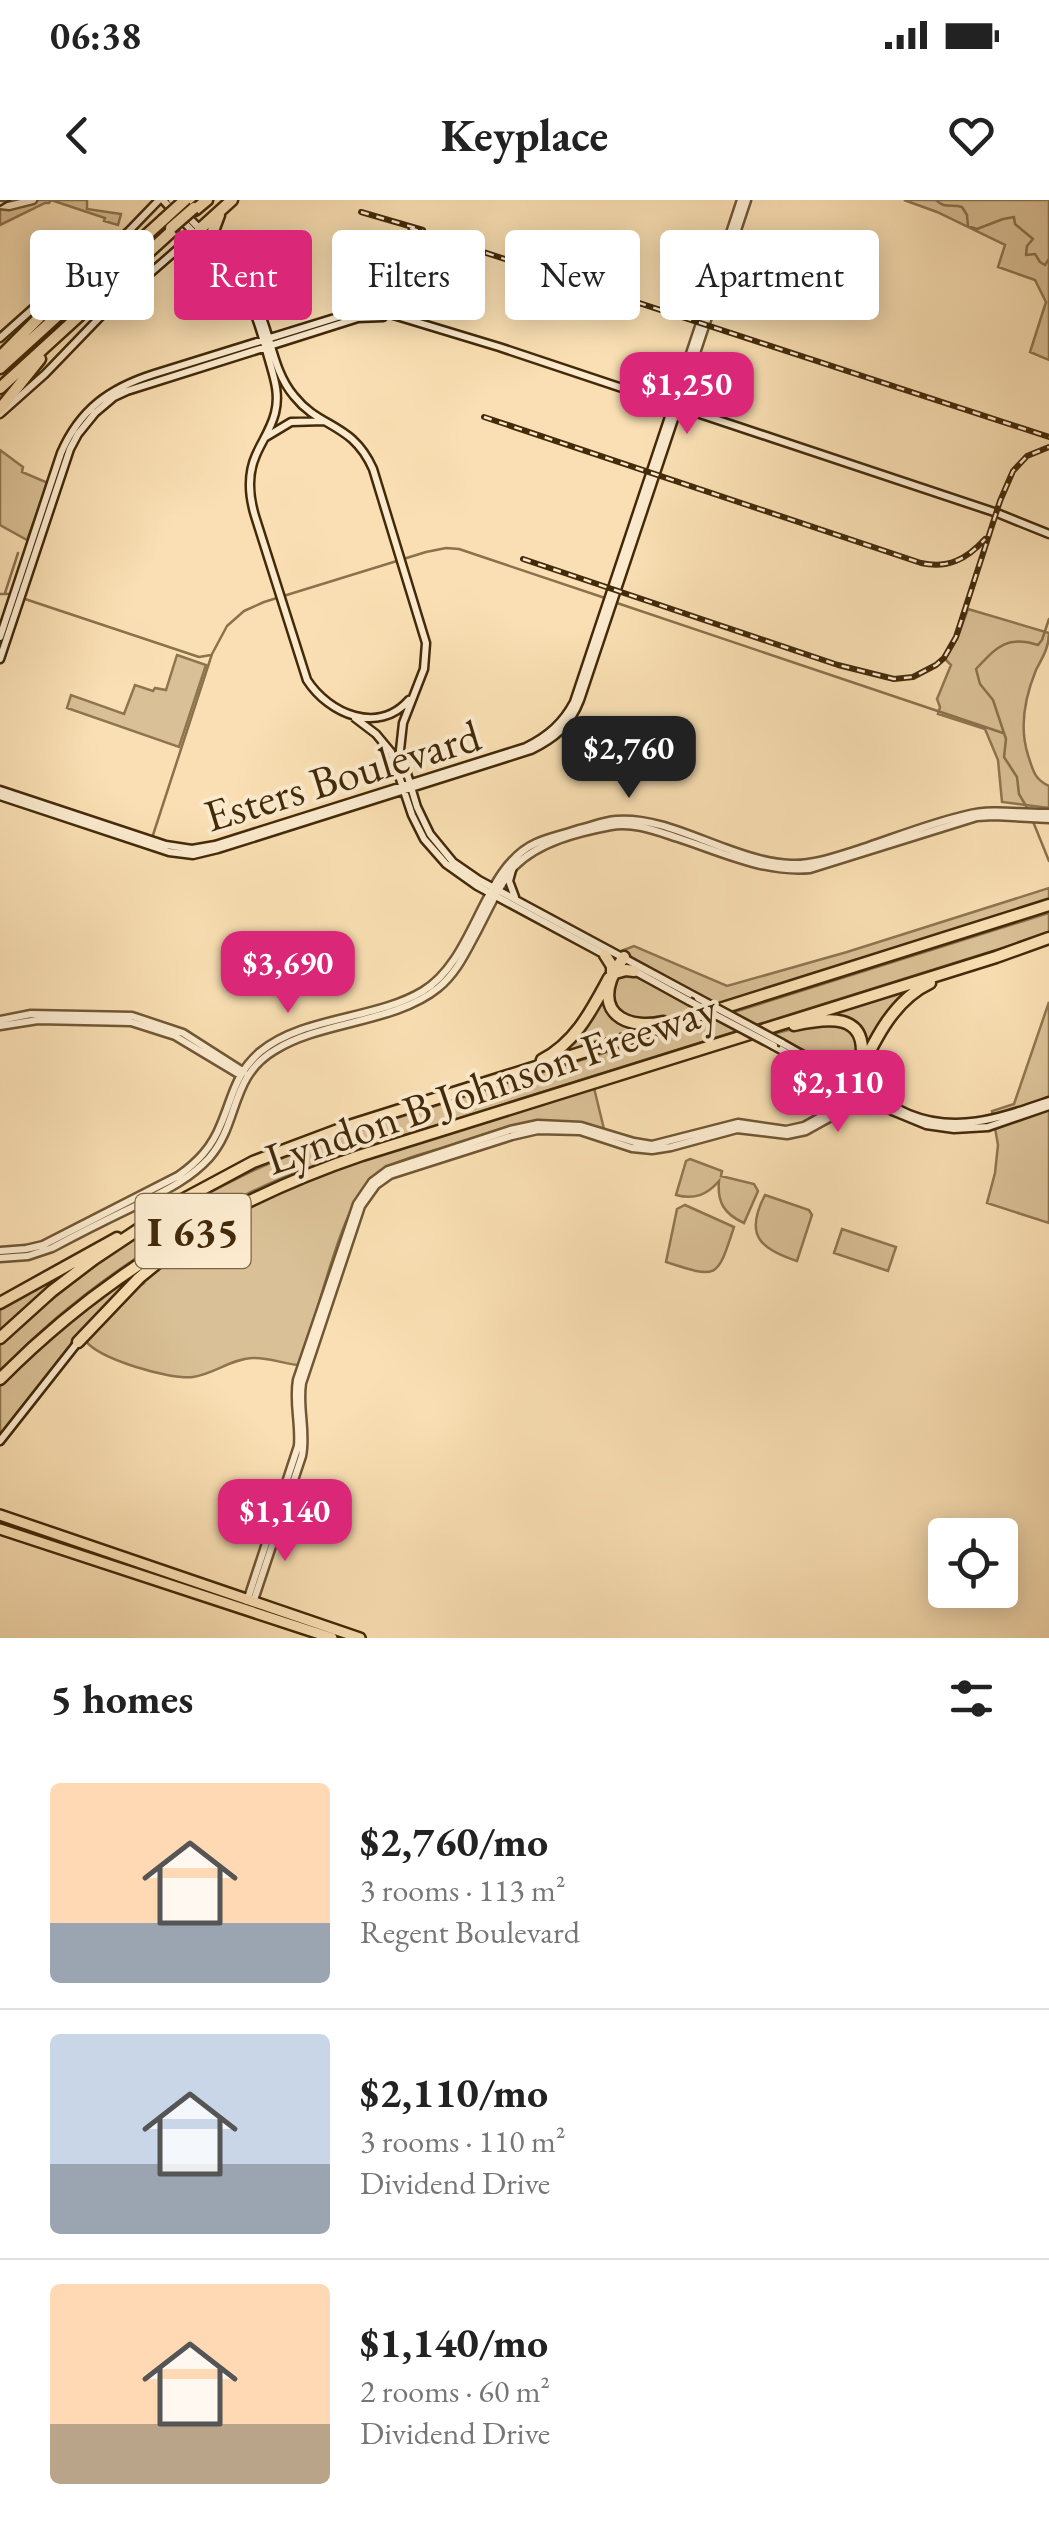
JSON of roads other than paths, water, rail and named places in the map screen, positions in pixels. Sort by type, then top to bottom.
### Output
[{"type":"highway","points":[[199,230],[232,200]]},
{"type":"highway","points":[[0,368],[197,204]]},
{"type":"highway","points":[[213,230],[221,210]]},
{"type":"highway","points":[[0,388],[74,322],[169,226]]},
{"type":"highway","points":[[0,380],[169,226]]},
{"type":"highway","points":[[0,358],[35,320]]},
{"type":"highway","points":[[0,412],[74,322]]},
{"type":"highway","name":"Lyndon B Johnson Freeway","points":[[0,1338],[94,1259],[184,1198],[253,1162],[485,1082],[1049,905]]},
{"type":"highway","name":"Lyndon B Johnson Freeway","points":[[0,1379],[78,1308],[143,1262],[198,1228],[288,1183],[337,1164],[1049,938]]},
{"type":"highway","points":[[605,954],[626,970],[634,970]]},
{"type":"highway","points":[[839,1075],[858,1070],[904,999],[926,985],[996,957]]},
{"type":"highway","points":[[618,964],[609,990],[612,1006],[623,1020],[634,1025],[653,1024],[760,997]]},
{"type":"highway","points":[[485,1082],[561,1049],[578,1031],[618,964]]},
{"type":"highway","points":[[744,1034],[826,1018],[838,1020],[853,1029],[859,1039],[862,1056],[854,1086]]},
{"type":"highway","points":[[78,1342],[139,1278],[198,1228]]},
{"type":"highway","points":[[0,1303],[110,1240],[134,1233]]},
{"type":"main road","points":[[0,203],[9,200]]},
{"type":"main road","points":[[0,203],[9,206],[34,200]]},
{"type":"main road","points":[[148,210],[151,200]]},
{"type":"main road","points":[[130,230],[161,200],[195,230]]},
{"type":"main road","points":[[172,200],[195,230]]},
{"type":"main road","name":"Esters Boulevard","points":[[0,793],[166,846],[210,849],[531,750],[558,735],[580,700],[744,200]]},
{"type":"main road","points":[[0,412],[174,252]]},
{"type":"main road","points":[[0,338],[30,311]]},
{"type":"main road","points":[[267,343],[332,319]]},
{"type":"main road","points":[[257,320],[292,395],[346,432],[368,458],[404,568],[426,643],[424,669],[402,723],[400,745],[412,816],[424,840],[456,873],[519,902],[618,964],[694,999]]},
{"type":"main road","points":[[0,636],[55,481],[92,410],[121,386],[351,320]]},
{"type":"main road","points":[[415,320],[997,513],[1049,534]]},
{"type":"main road","points":[[264,322],[275,330],[290,332]]},
{"type":"main road","points":[[264,322],[278,401],[256,455],[250,479],[251,502],[307,680],[336,709],[367,718],[390,716],[413,695]]},
{"type":"main road","points":[[265,438],[291,422],[325,420]]},
{"type":"main road","points":[[0,659],[55,481]]},
{"type":"main road","points":[[350,714],[386,744],[422,821],[446,854]]},
{"type":"main road","points":[[0,1254],[43,1245],[190,1168],[216,1137],[244,1075],[265,1056],[285,1044],[410,1004],[437,989],[459,964],[512,861],[535,843],[608,821],[643,821],[748,856],[790,864],[810,863],[977,818],[1049,816]]},
{"type":"main road","points":[[495,892],[520,862],[551,843],[622,825],[650,829],[786,870],[810,870],[903,839]]},
{"type":"main road","points":[[424,840],[430,840],[495,892],[605,954]]},
{"type":"main road","points":[[512,870],[510,887],[519,902]]},
{"type":"main road","points":[[634,970],[921,1121]]},
{"type":"main road","points":[[0,1023],[31,1014],[58,1018],[124,1015],[166,1029],[244,1075]]},
{"type":"main road","points":[[778,1044],[839,1075],[892,1112],[946,1128],[979,1128],[1049,1104]]},
{"type":"main road","points":[[249,1606],[298,1446],[294,1392],[297,1380],[356,1204],[372,1182],[388,1170],[538,1124],[581,1126],[643,1144],[664,1144],[738,1126],[778,1130],[804,1126],[829,1112],[854,1086]]},
{"type":"main road","points":[[0,1441],[78,1342]]},
{"type":"main road","points":[[0,1515],[332,1638]]},
{"type":"main road","points":[[0,1529],[360,1638]]},
{"type":"waterway","points":[[936,200],[962,207],[968,226],[977,229],[1014,217],[1015,224],[1033,239],[1026,255],[1035,254],[1045,265],[1049,259]]},
{"type":"waterway","points":[[153,835],[212,654],[227,626],[244,611],[446,548],[605,598]]},
{"type":"waterway","points":[[5,593],[18,553]]},
{"type":"waterway","points":[[0,594],[10,594]]},
{"type":"waterway","points":[[25,599],[199,657],[211,655]]},
{"type":"waterway","points":[[617,603],[1003,733]]},
{"type":"waterway","points":[[1029,811],[1019,794],[1017,777],[1004,757],[1006,739],[993,700],[980,684],[976,669],[1010,642],[1038,645],[1049,619]]},
{"type":"waterway","points":[[1032,819],[1049,861]]},
{"type":"tram line","points":[[0,206],[10,200]]},
{"type":"railway","points":[[361,212],[423,230]]},
{"type":"railway","points":[[410,228],[1049,437]]},
{"type":"railway","points":[[484,417],[921,563],[940,565],[956,561],[985,539]]},
{"type":"railway","points":[[523,559],[838,665],[894,679],[913,677],[944,658],[956,637],[1013,471],[1027,456],[1049,447]]}]
